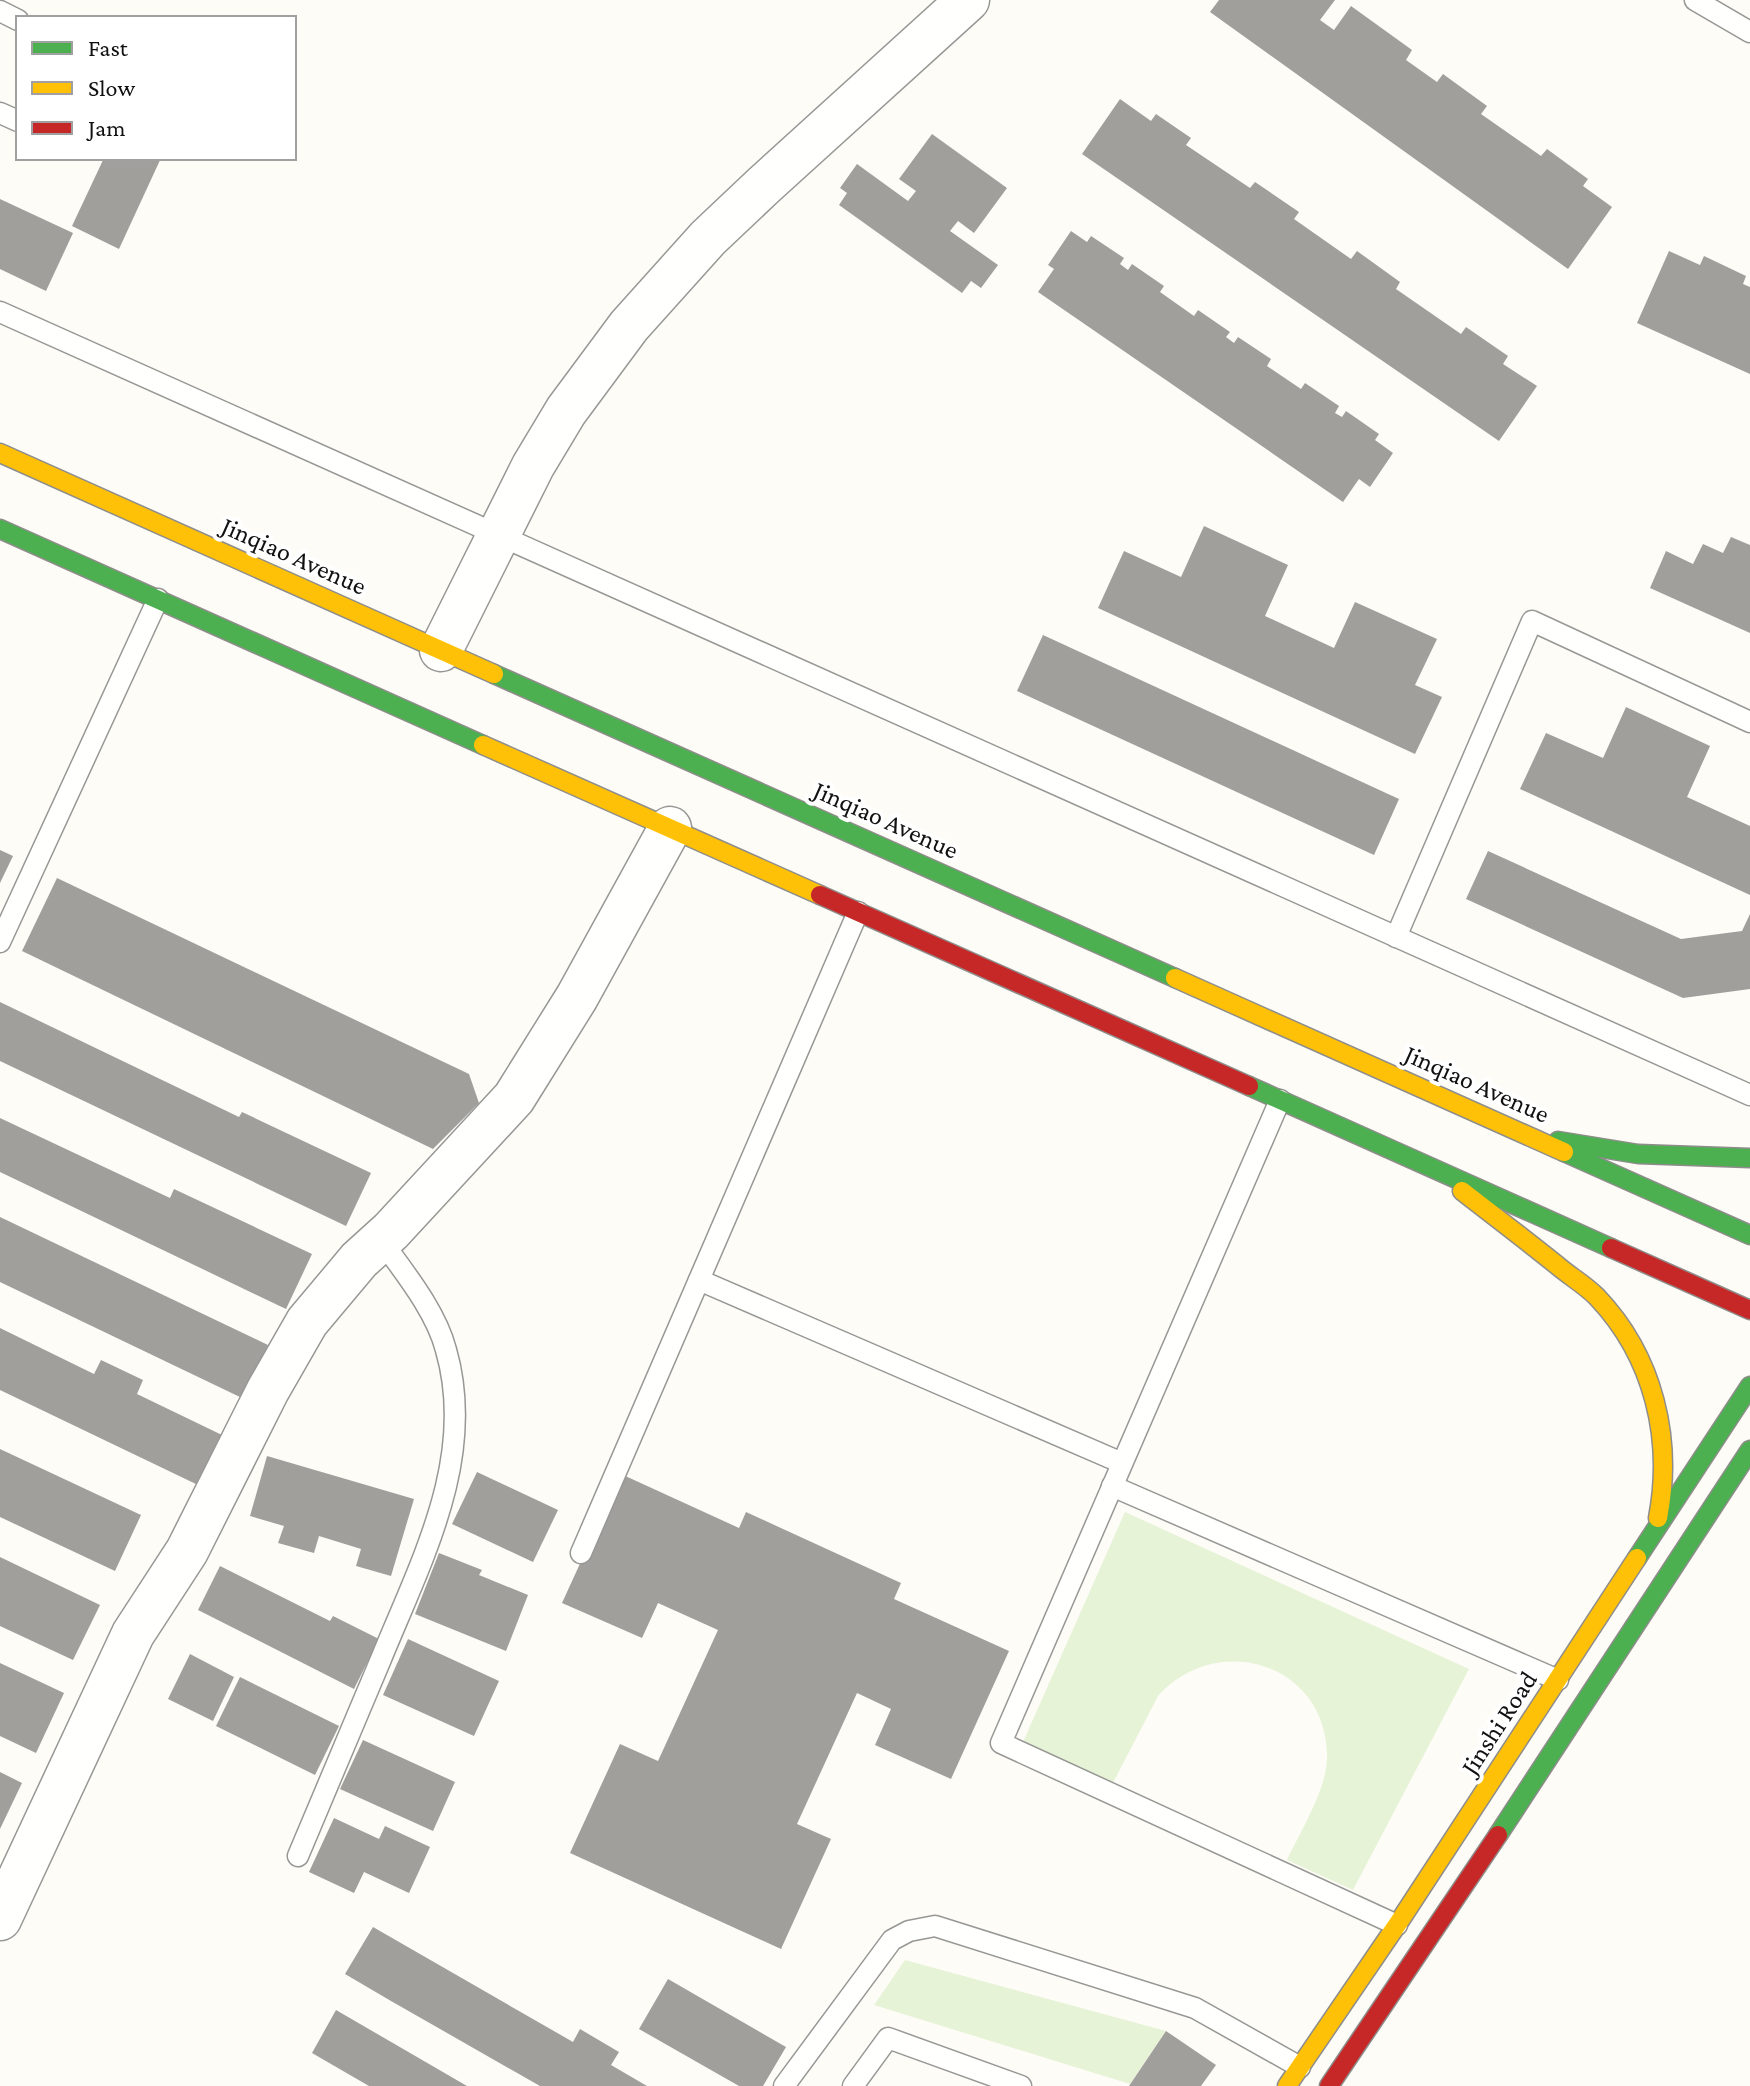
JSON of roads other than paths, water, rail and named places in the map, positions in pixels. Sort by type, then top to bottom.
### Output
[{"type":"main road","name":"Jinqiao Avenue","points":[[0,453],[1750,1235]]},
{"type":"main road","points":[[0,529],[1750,1310]]},
{"type":"main road","points":[[1527,1135],[1638,1154],[1750,1158]]},
{"type":"main road","points":[[1435,1170],[1599,1300],[1632,1344],[1658,1404],[1664,1436],[1663,1492],[1654,1535]]},
{"type":"main road","name":"Jinshi Road","points":[[1287,2086],[1397,1925],[1750,1386]]},
{"type":"main road","points":[[1329,2086],[1430,1938],[1750,1450]]},
{"type":"main road","points":[[1668,1577],[1740,1501]]},
{"type":"street","points":[[441,650],[533,466],[566,411],[629,326],[708,238],[968,0]]},
{"type":"street","points":[[0,1919],[133,1634],[187,1551],[268,1390],[307,1322],[350,1270],[514,1098],[577,997],[670,828]]},
{"type":"lane","points":[[1695,0],[1750,32]]},
{"type":"lane","points":[[0,312],[1750,1095]]},
{"type":"lane","points":[[0,942],[158,599]]},
{"type":"lane","points":[[1396,937],[1532,621],[1750,722]]},
{"type":"lane","points":[[581,1553],[858,912]]},
{"type":"lane","points":[[1280,1100],[1001,1743],[1397,1925]]},
{"type":"lane","points":[[298,1856],[435,1528],[451,1466],[456,1398],[446,1347],[419,1293],[381,1240]]},
{"type":"lane","points":[[699,1280],[1122,1463]]},
{"type":"lane","points":[[1112,1486],[1558,1680]]},
{"type":"lane","points":[[784,2086],[892,1940],[909,1931],[935,1926],[1195,2008],[1300,2067]]},
{"type":"lane","points":[[853,2086],[888,2038],[1021,2086]]}]
